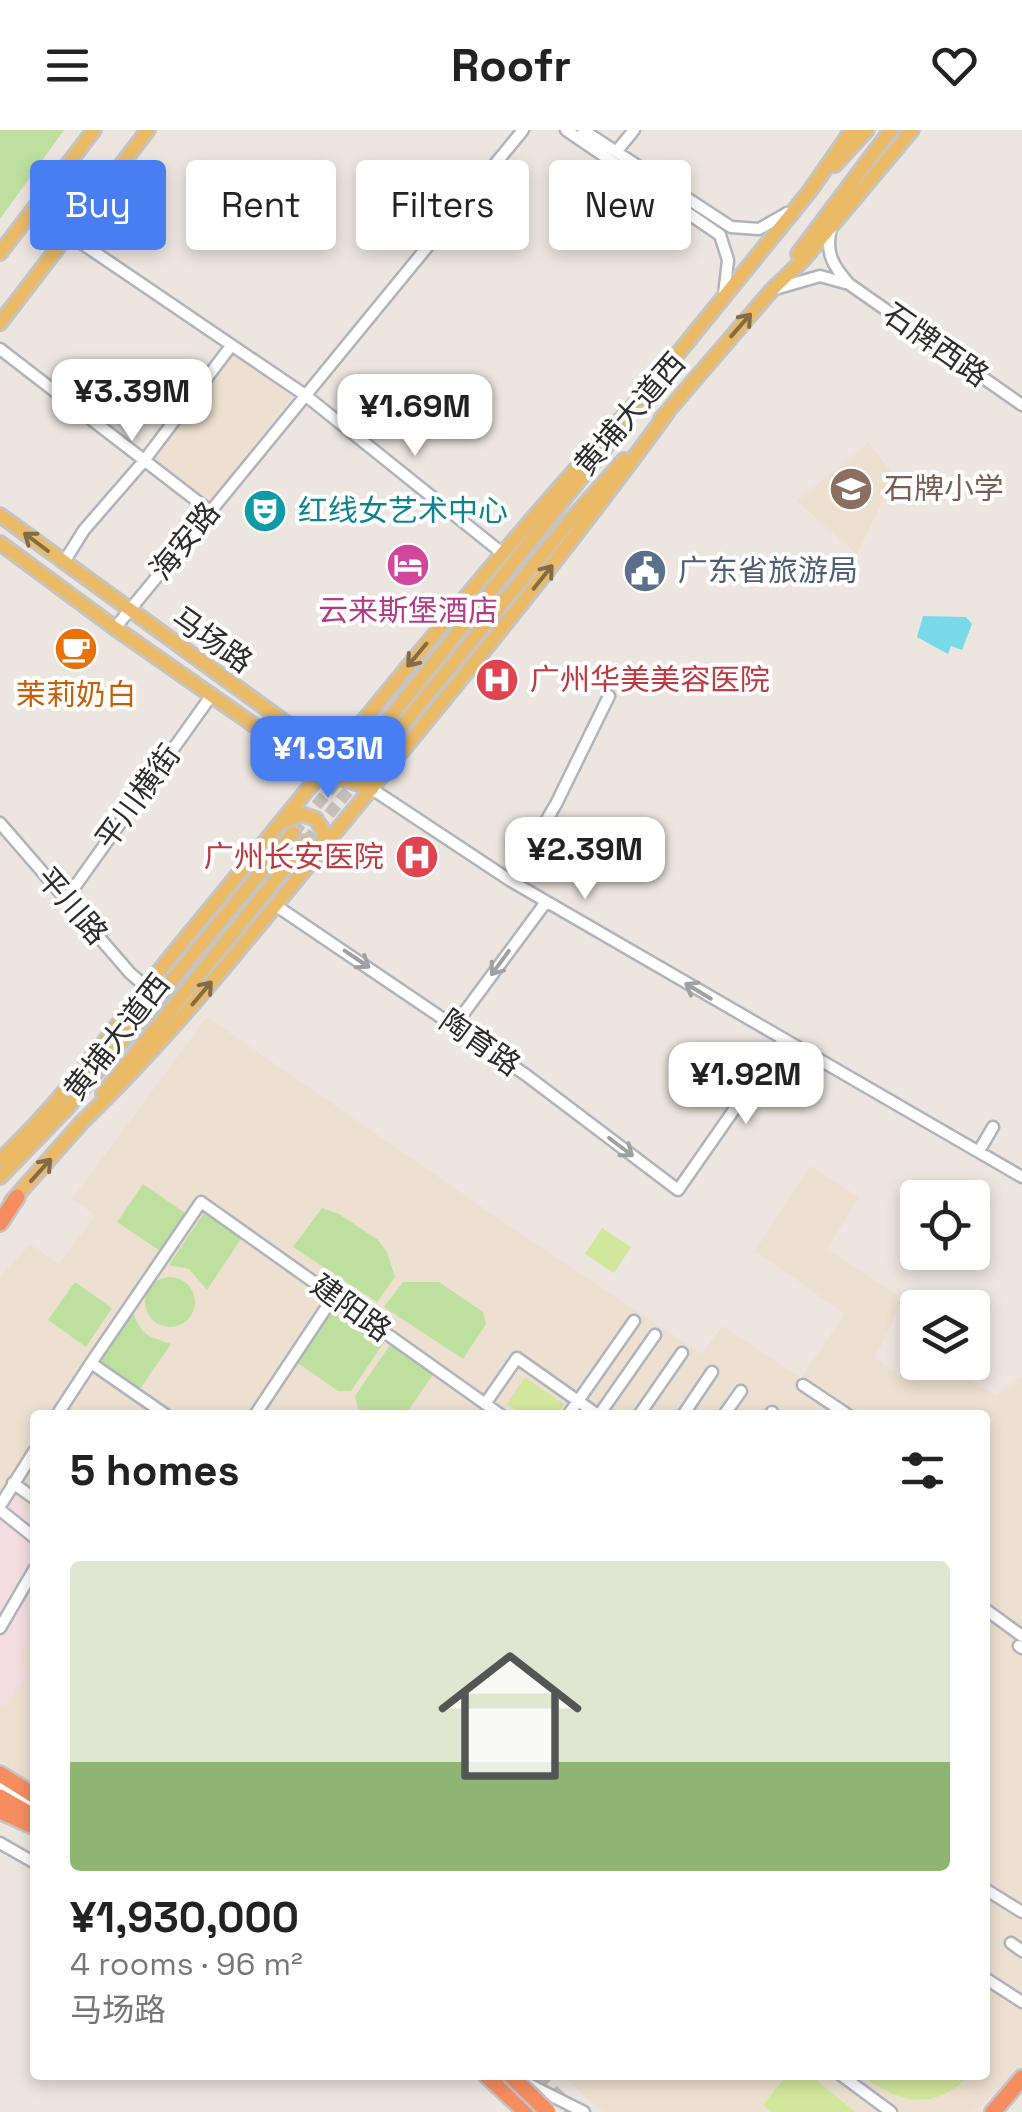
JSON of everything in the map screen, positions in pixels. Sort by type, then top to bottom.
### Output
[{"type":"highway","points":[[0,1223],[17,1197]]},
{"type":"highway","points":[[0,1774],[30,1793]]},
{"type":"highway","points":[[0,1797],[30,1814]]},
{"type":"highway","points":[[0,1811],[30,1825]]},
{"type":"highway","points":[[993,2112],[1022,2076]]},
{"type":"highway","points":[[491,2080],[526,2112]]},
{"type":"highway","points":[[515,2080],[548,2112]]},
{"type":"main road","points":[[0,253],[94,130]]},
{"type":"main road","points":[[125,160],[148,130]]},
{"type":"main road","name":"黄埔大道西","points":[[852,130],[809,192],[645,393],[386,734],[770,292],[832,227],[912,130]]},
{"type":"main road","points":[[809,192],[868,130]]},
{"type":"main road","points":[[770,292],[891,130]]},
{"type":"main road","points":[[0,323],[56,250]]},
{"type":"main road","points":[[0,1160],[34,1126],[502,553],[645,393]]},
{"type":"main road","points":[[79,1125],[139,1068],[319,853],[562,553],[667,413]]},
{"type":"main road","name":"马场路","points":[[0,515],[372,788]]},
{"type":"main road","name":"马场路","points":[[0,543],[321,772],[372,788]]},
{"type":"main road","points":[[358,726],[361,747],[366,753],[379,762],[394,760]]},
{"type":"main road","points":[[278,825],[301,814],[316,819],[324,832],[319,853]]},
{"type":"main road","name":"黄埔大道西","points":[[0,1177],[57,1120],[293,833]]},
{"type":"main road","name":"黄埔大道西","points":[[0,1213],[79,1125],[306,842]]},
{"type":"main road","points":[[983,2112],[1022,2076]]},
{"type":"street","name":"海安路","points":[[115,628],[523,130]]},
{"type":"street","points":[[566,130],[720,234],[728,260],[723,299]]},
{"type":"street","points":[[583,130],[740,230],[768,226],[809,192]]},
{"type":"street","points":[[616,152],[634,130]]},
{"type":"street","points":[[832,227],[830,259],[849,284]]},
{"type":"street","points":[[91,250],[305,395],[502,553]]},
{"type":"street","points":[[770,292],[820,276],[849,284]]},
{"type":"street","name":"石牌西路","points":[[849,284],[1022,405]]},
{"type":"street","points":[[64,562],[84,530],[143,462],[231,346]]},
{"type":"street","points":[[0,350],[210,510]]},
{"type":"street","points":[[88,609],[102,592]]},
{"type":"street","name":"平川横街","points":[[66,898],[211,696]]},
{"type":"street","points":[[510,880],[556,804],[609,696]]},
{"type":"street","points":[[372,788],[546,902],[1022,1177]]},
{"type":"street","name":"平川路","points":[[0,823],[146,988]]},
{"type":"street","points":[[455,1025],[546,902]]},
{"type":"street","name":"陶育路","points":[[275,905],[526,1075],[678,1190],[782,1041]]},
{"type":"street","points":[[978,1151],[993,1126]]},
{"type":"street","name":"建阳路","points":[[91,1363],[201,1202],[494,1410]]},
{"type":"street","points":[[258,1410],[334,1296]]},
{"type":"street","points":[[572,1410],[634,1320]]},
{"type":"street","points":[[602,1410],[654,1335]]},
{"type":"street","points":[[643,1410],[682,1353]]},
{"type":"street","points":[[486,1404],[517,1358],[592,1410]]},
{"type":"street","points":[[61,1410],[91,1363],[159,1410]]},
{"type":"street","points":[[686,1410],[712,1372]]},
{"type":"street","points":[[803,1385],[840,1410]]},
{"type":"street","points":[[728,1410],[741,1391]]},
{"type":"street","points":[[30,1458],[0,1508],[30,1534]]},
{"type":"street","points":[[14,1483],[30,1495]]},
{"type":"street","points":[[0,1628],[30,1577]]},
{"type":"street","points":[[990,1614],[1021,1643]]},
{"type":"street","points":[[0,1784],[30,1804]]},
{"type":"street","points":[[0,1842],[30,1860]]},
{"type":"street","points":[[990,1892],[1022,1912]]},
{"type":"street","points":[[1011,1943],[1022,1951]]},
{"type":"street","points":[[990,1981],[1022,2002]]},
{"type":"street","points":[[520,2080],[584,2112]]},
{"type":"street","points":[[848,2080],[891,2112]]},
{"type":"shaded area","points":[[234,353],[292,397],[208,504],[150,460]]},
{"type":"shaded area","name":"石牌小学","points":[[868,443],[895,476],[857,554],[797,501]]},
{"type":"shaded area","points":[[207,1017],[702,1354],[722,1326],[801,1378],[845,1314],[755,1251],[810,1166],[859,1197],[827,1249],[900,1297],[900,1305],[875,1358],[900,1380],[970,1380],[997,1396],[1022,1376],[1022,2068],[973,2112],[603,2112],[568,2080],[990,2080],[990,1410],[30,1410],[30,1782],[0,1760],[0,1277],[30,1244],[59,1264],[95,1215],[72,1199]]},
{"type":"shaded area","points":[[0,1489],[30,1510],[30,1642],[19,1658],[30,1674],[3,1708]]},
{"type":"green space","points":[[0,130],[64,130],[42,160],[30,160],[30,177],[0,219]]},
{"type":"green space","points":[[143,1184],[185,1213],[160,1251],[117,1222]]},
{"type":"green space","points":[[322,1208],[339,1214],[378,1240],[387,1252],[395,1277],[377,1302],[293,1247]]},
{"type":"green space","points":[[206,1210],[243,1236],[207,1290],[189,1269],[169,1265]]},
{"type":"green space","points":[[602,1228],[631,1247],[614,1273],[585,1254]]},
{"type":"green space","points":[[170,1277],[188,1284],[195,1302],[188,1320],[170,1327],[152,1320],[145,1302],[152,1284]]},
{"type":"green space","points":[[75,1282],[112,1308],[86,1347],[48,1320]]},
{"type":"green space","points":[[403,1282],[439,1282],[483,1312],[486,1324],[463,1359],[384,1307]]},
{"type":"green space","points":[[334,1296],[389,1335],[351,1391],[338,1391],[292,1359]]},
{"type":"green space","points":[[133,1313],[144,1332],[171,1344],[140,1389],[98,1362]]},
{"type":"green space","points":[[394,1339],[437,1369],[408,1410],[361,1410],[355,1396]]},
{"type":"green space","points":[[525,1377],[564,1404],[560,1410],[516,1410],[507,1404]]},
{"type":"green space","points":[[783,2080],[816,2080],[855,2112],[771,2112],[763,2105]]},
{"type":"green space","points":[[869,2080],[965,2080],[943,2095],[929,2099],[904,2098]]},
{"type":"water","points":[[923,616],[966,617],[972,624],[962,650],[951,646],[948,654],[917,637]]},
{"type":"tunnel","points":[[293,833],[380,730]]},
{"type":"tunnel","points":[[306,842],[392,738]]},
{"type":"tunnel","points":[[540,2080],[573,2112]]},
{"type":"place","name":"石牌小学","points":[[851,489]]},
{"type":"place","name":"红线女艺术中心","points":[[265,511]]},
{"type":"place","name":"云来斯堡酒店","points":[[408,565]]},
{"type":"place","name":"广东省旅游局","points":[[645,571]]},
{"type":"place","name":"茉莉奶白","points":[[76,649]]},
{"type":"place","name":"广州华美美容医院","points":[[497,680]]},
{"type":"place","name":"广州长安医院","points":[[417,857]]}]
